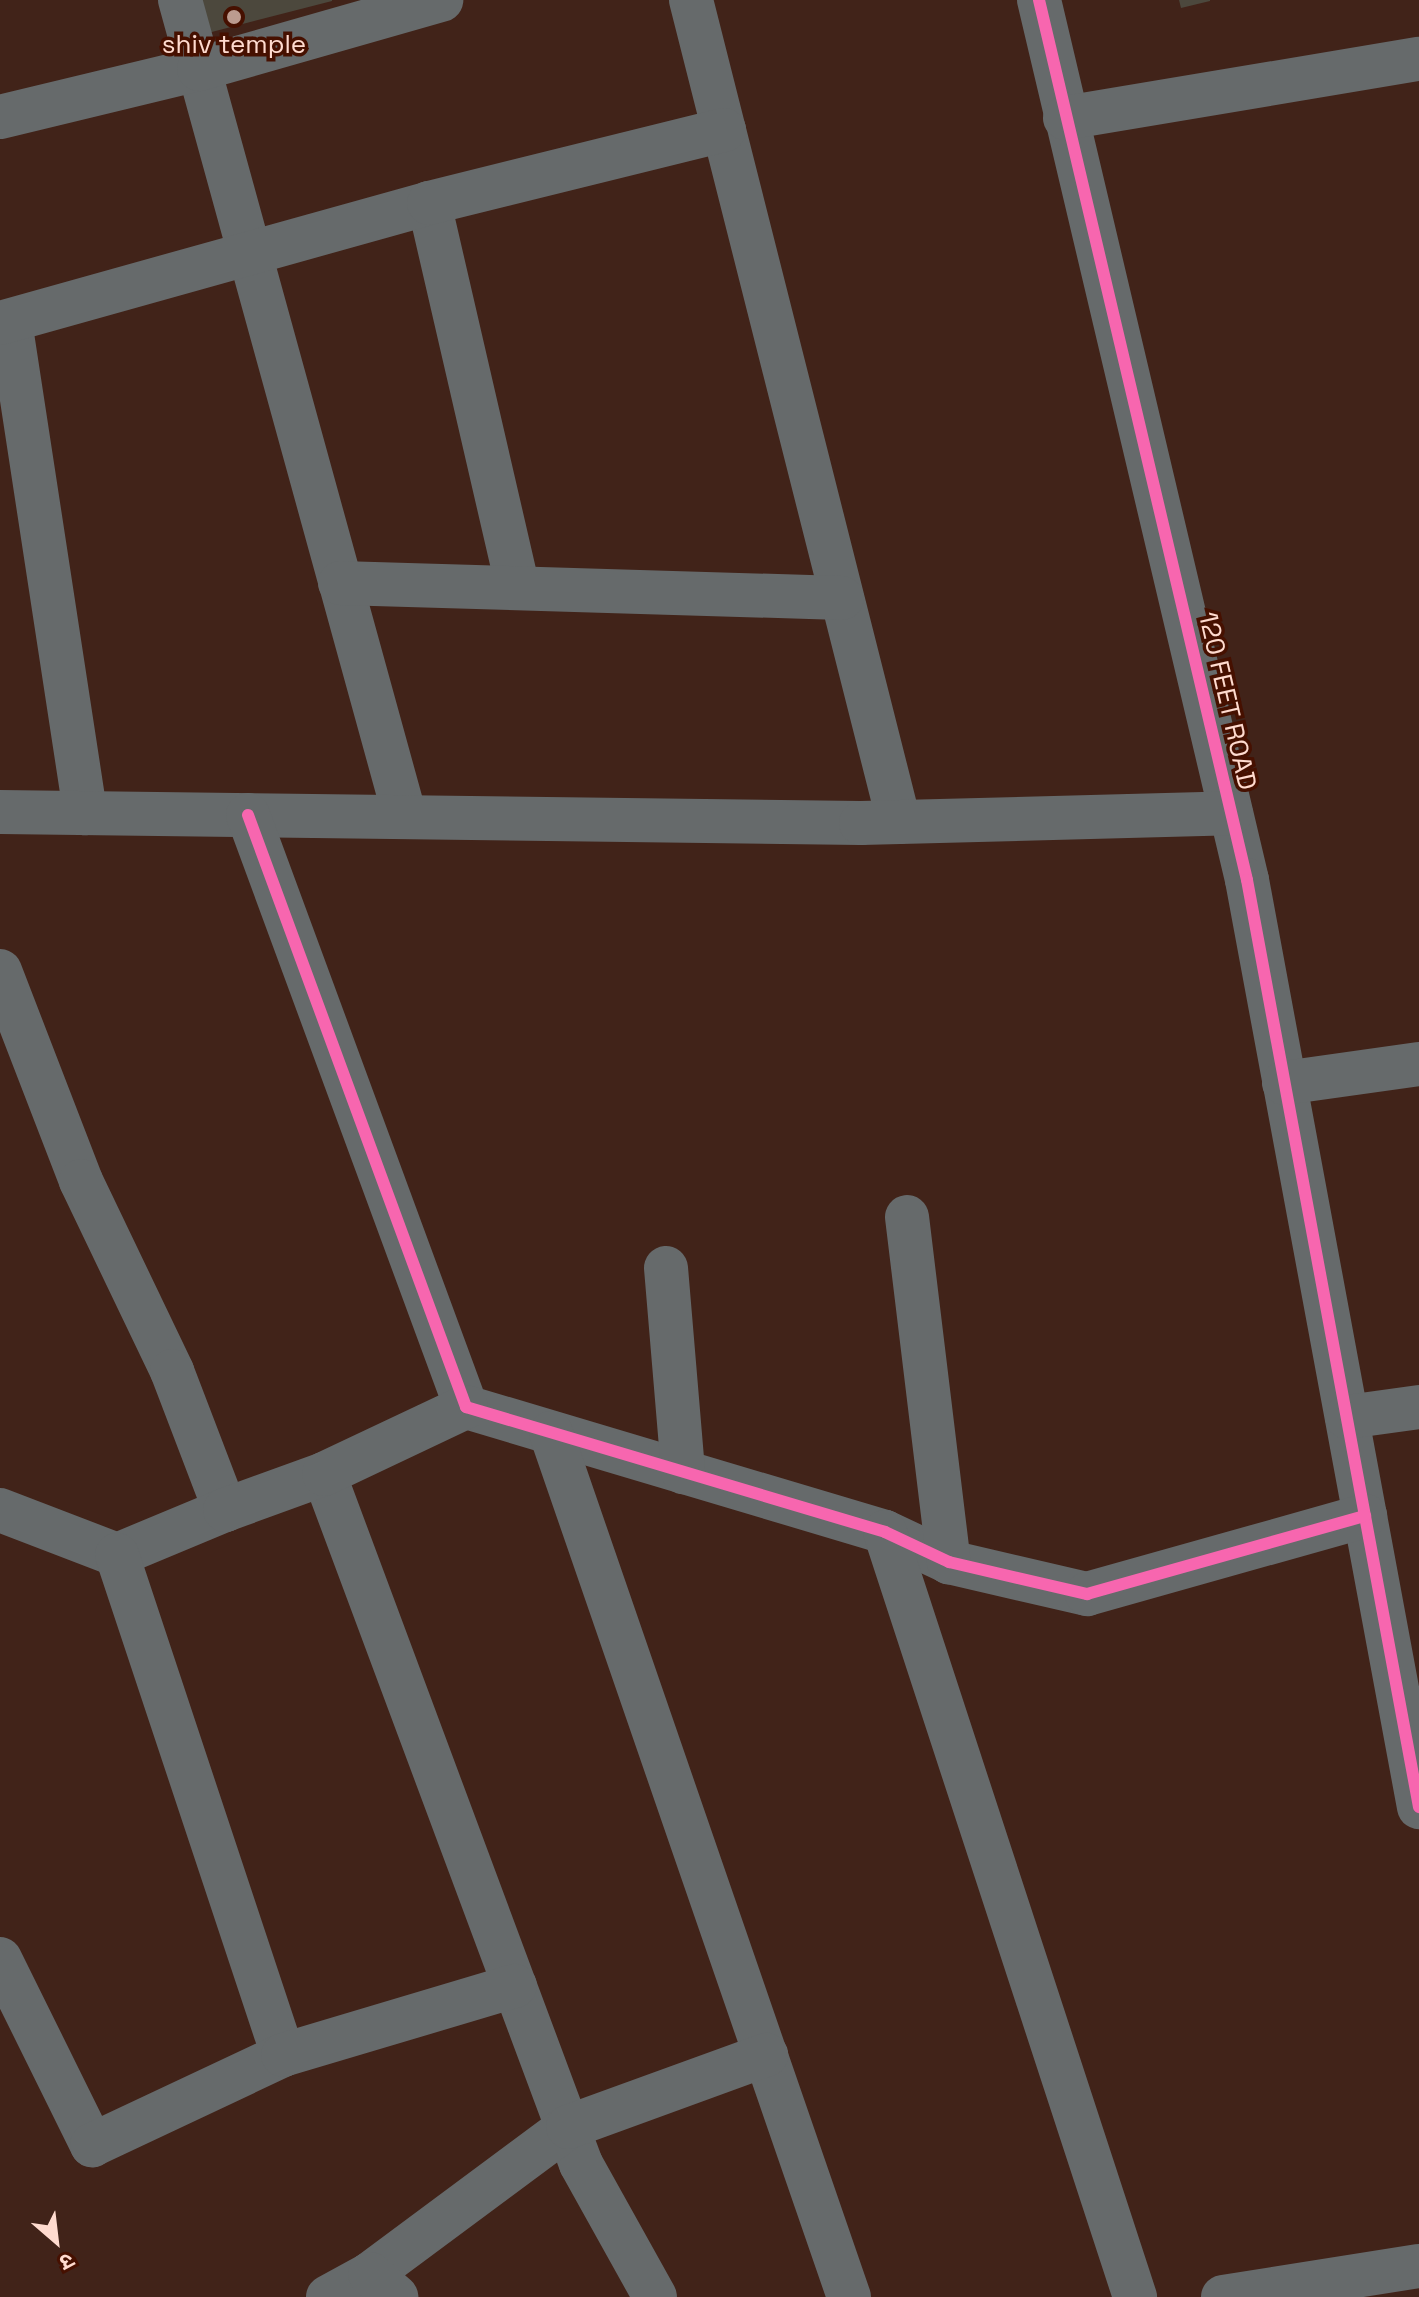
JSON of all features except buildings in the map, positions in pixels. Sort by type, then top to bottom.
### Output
[{"type":"street","points":[[180,0],[405,817]]},
{"type":"street","points":[[0,117],[199,69],[370,9],[441,0]]},
{"type":"street","points":[[691,0],[899,822]]},
{"type":"street","name":"120 FEET ROAD","points":[[1039,0],[1231,813],[1365,1516],[1402,1627],[1419,1807]]},
{"type":"street","points":[[1065,118],[1419,59]]},
{"type":"street","points":[[85,813],[5,322],[429,203],[724,130]]},
{"type":"street","points":[[429,203],[518,588]]},
{"type":"street","points":[[340,583],[842,598]]},
{"type":"street","points":[[0,812],[899,822],[1231,813]]},
{"type":"street","points":[[248,815],[466,1407]]},
{"type":"street","points":[[0,971],[81,1181],[172,1371],[225,1510]]},
{"type":"street","points":[[1284,1083],[1419,1064]]},
{"type":"street","points":[[907,1217],[949,1562]]},
{"type":"street","points":[[666,1268],[683,1472]]},
{"type":"street","points":[[0,1510],[117,1555],[225,1510],[324,1474],[466,1407],[885,1532],[949,1562],[1087,1594],[1365,1516]]},
{"type":"street","points":[[1347,1417],[1419,1407]]},
{"type":"street","points":[[551,1433],[849,2297]]},
{"type":"street","points":[[324,1474],[581,2164],[655,2297]]},
{"type":"street","points":[[885,1532],[1135,2297]]},
{"type":"street","points":[[117,1555],[283,2055]]},
{"type":"street","points":[[0,1959],[92,2145],[283,2055],[515,1986]]},
{"type":"street","points":[[328,2297],[383,2286],[568,2127],[766,2055]]},
{"type":"street","points":[[1223,2297],[1419,2266]]},
{"type":"cycle path","points":[[1039,0],[1247,880],[1419,1807]]},
{"type":"cycle path","points":[[248,815],[466,1407],[885,1532],[949,1562],[1087,1594],[1365,1516]]},
{"type":"place","name":"shiv temple","points":[[234,17]]}]
